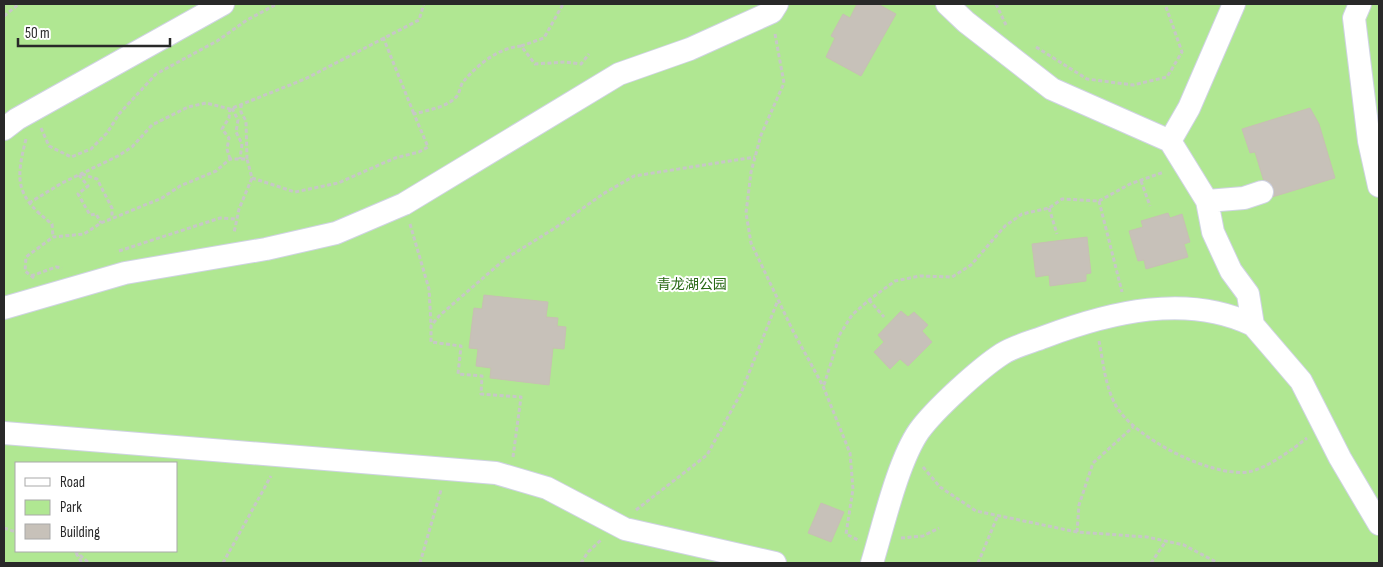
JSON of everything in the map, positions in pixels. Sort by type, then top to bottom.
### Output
[{"type":"street","points":[[4,129],[17,119],[224,4]]},
{"type":"street","points":[[947,4],[966,22],[1052,89],[1170,141],[1207,201],[1213,232],[1231,271],[1248,294],[1253,325]]},
{"type":"street","points":[[1170,141],[1189,108],[1234,4]]},
{"type":"street","points":[[1360,4],[1354,18],[1369,141],[1379,186]]},
{"type":"street","points":[[4,308],[125,272],[236,254],[336,234],[404,204],[619,74],[690,49],[775,8]]},
{"type":"street","points":[[1207,201],[1244,198],[1262,192]]},
{"type":"street","points":[[876,552],[901,469],[919,432],[952,396],[1003,353],[1070,327],[1126,312],[1192,307],[1235,316],[1253,325],[1301,381],[1379,524]]},
{"type":"street","points":[[4,433],[496,473],[547,488],[625,529],[775,563]]},
{"type":"path","points":[[4,16],[19,4]]},
{"type":"path","points":[[33,132],[40,126],[49,146],[71,157],[91,149],[107,133],[118,114],[156,74],[217,41],[247,20],[277,4]]},
{"type":"path","points":[[29,203],[80,174],[125,152],[152,125],[188,107],[206,103],[231,109],[305,80],[419,20],[424,4]]},
{"type":"path","points":[[414,114],[448,104],[458,96],[461,84],[482,62],[513,46],[521,46],[544,38],[563,4]]},
{"type":"path","points":[[996,4],[1006,25],[1013,30]]},
{"type":"path","points":[[1032,44],[1087,79],[1133,85],[1167,77],[1182,52],[1165,4]]},
{"type":"path","points":[[775,8],[784,83],[761,135],[755,157],[746,213],[752,243],[778,299],[823,386],[850,453],[853,489],[846,534],[876,552],[939,528]]},
{"type":"path","points":[[252,178],[295,192],[338,183],[395,158],[419,152],[428,147],[384,37]]},
{"type":"path","points":[[521,46],[535,64],[565,62],[581,64],[589,54]]},
{"type":"path","points":[[236,254],[234,226],[252,178],[247,159],[246,121],[241,112],[241,104]]},
{"type":"path","points":[[231,109],[238,120],[236,132],[242,144],[240,159]]},
{"type":"path","points":[[230,159],[227,149],[229,138],[222,129],[230,118],[231,109]]},
{"type":"path","points":[[27,138],[19,167],[22,194],[52,224],[53,237]]},
{"type":"path","points":[[431,326],[452,304],[506,259],[555,228],[603,194],[634,176],[755,157]]},
{"type":"path","points":[[43,297],[31,276],[25,271],[26,257],[53,237],[84,234],[101,223],[162,198],[180,186],[216,172],[230,159],[247,159]]},
{"type":"path","points":[[823,386],[840,334],[852,315],[895,281],[920,276],[952,277],[961,273],[1005,226],[1022,214],[1049,208],[1062,199],[1098,201],[1130,184],[1183,163]]},
{"type":"path","points":[[80,174],[97,179],[112,208],[112,218]]},
{"type":"path","points":[[80,174],[88,186],[78,194],[90,215],[96,214],[101,223]]},
{"type":"path","points":[[1141,181],[1150,206]]},
{"type":"path","points":[[1098,201],[1126,312]]},
{"type":"path","points":[[404,204],[429,289],[431,342],[461,346],[458,374],[482,376],[481,394],[521,397],[510,477]]},
{"type":"path","points":[[1049,208],[1057,234]]},
{"type":"path","points":[[114,252],[220,218],[236,219]]},
{"type":"path","points":[[31,276],[56,267],[70,268]]},
{"type":"path","points":[[580,563],[588,552],[618,525],[707,455],[740,393],[778,299]]},
{"type":"path","points":[[869,300],[884,316]]},
{"type":"path","points":[[1095,320],[1105,375],[1115,404],[1133,427],[1195,462],[1226,471],[1250,472],[1294,448],[1324,426]]},
{"type":"path","points":[[1077,532],[1079,505],[1093,464],[1133,427]]},
{"type":"path","points":[[910,451],[940,487],[976,512],[1077,532],[1147,537],[1166,541],[1184,545],[1218,563]]},
{"type":"path","points":[[223,563],[282,456]]},
{"type":"path","points":[[420,563],[448,470]]},
{"type":"path","points":[[978,563],[998,515]]},
{"type":"path","points":[[1150,563],[1166,541]]},
{"type":"path","points":[[75,552],[82,563]]},
{"type":"path","points":[[75,552],[89,563]]},
{"type":"green space","name":"青龙湖公园","points":[[4,4],[1379,4],[1379,563],[4,563]]},
{"type":"building","points":[[857,4],[878,4],[896,14],[861,76],[826,57],[835,38],[831,36],[843,14],[850,18]]},
{"type":"building","points":[[1310,108],[1319,124],[1335,178],[1269,198],[1255,152],[1250,153],[1242,129]]},
{"type":"building","points":[[1168,213],[1170,218],[1182,214],[1190,242],[1184,244],[1188,257],[1146,269],[1144,260],[1138,261],[1129,231],[1143,227],[1141,221]]},
{"type":"building","points":[[1087,237],[1091,273],[1086,274],[1086,281],[1050,286],[1049,275],[1036,277],[1032,244]]},
{"type":"building","points":[[484,295],[548,302],[546,317],[558,318],[557,326],[566,327],[564,349],[553,348],[549,385],[490,378],[491,368],[476,366],[478,349],[469,348],[474,308],[482,309]]},
{"type":"building","points":[[901,311],[908,317],[914,312],[928,325],[922,331],[932,342],[908,366],[900,359],[890,369],[874,352],[884,342],[878,335]]},
{"type":"building","points":[[821,503],[844,512],[831,542],[808,533]]}]
